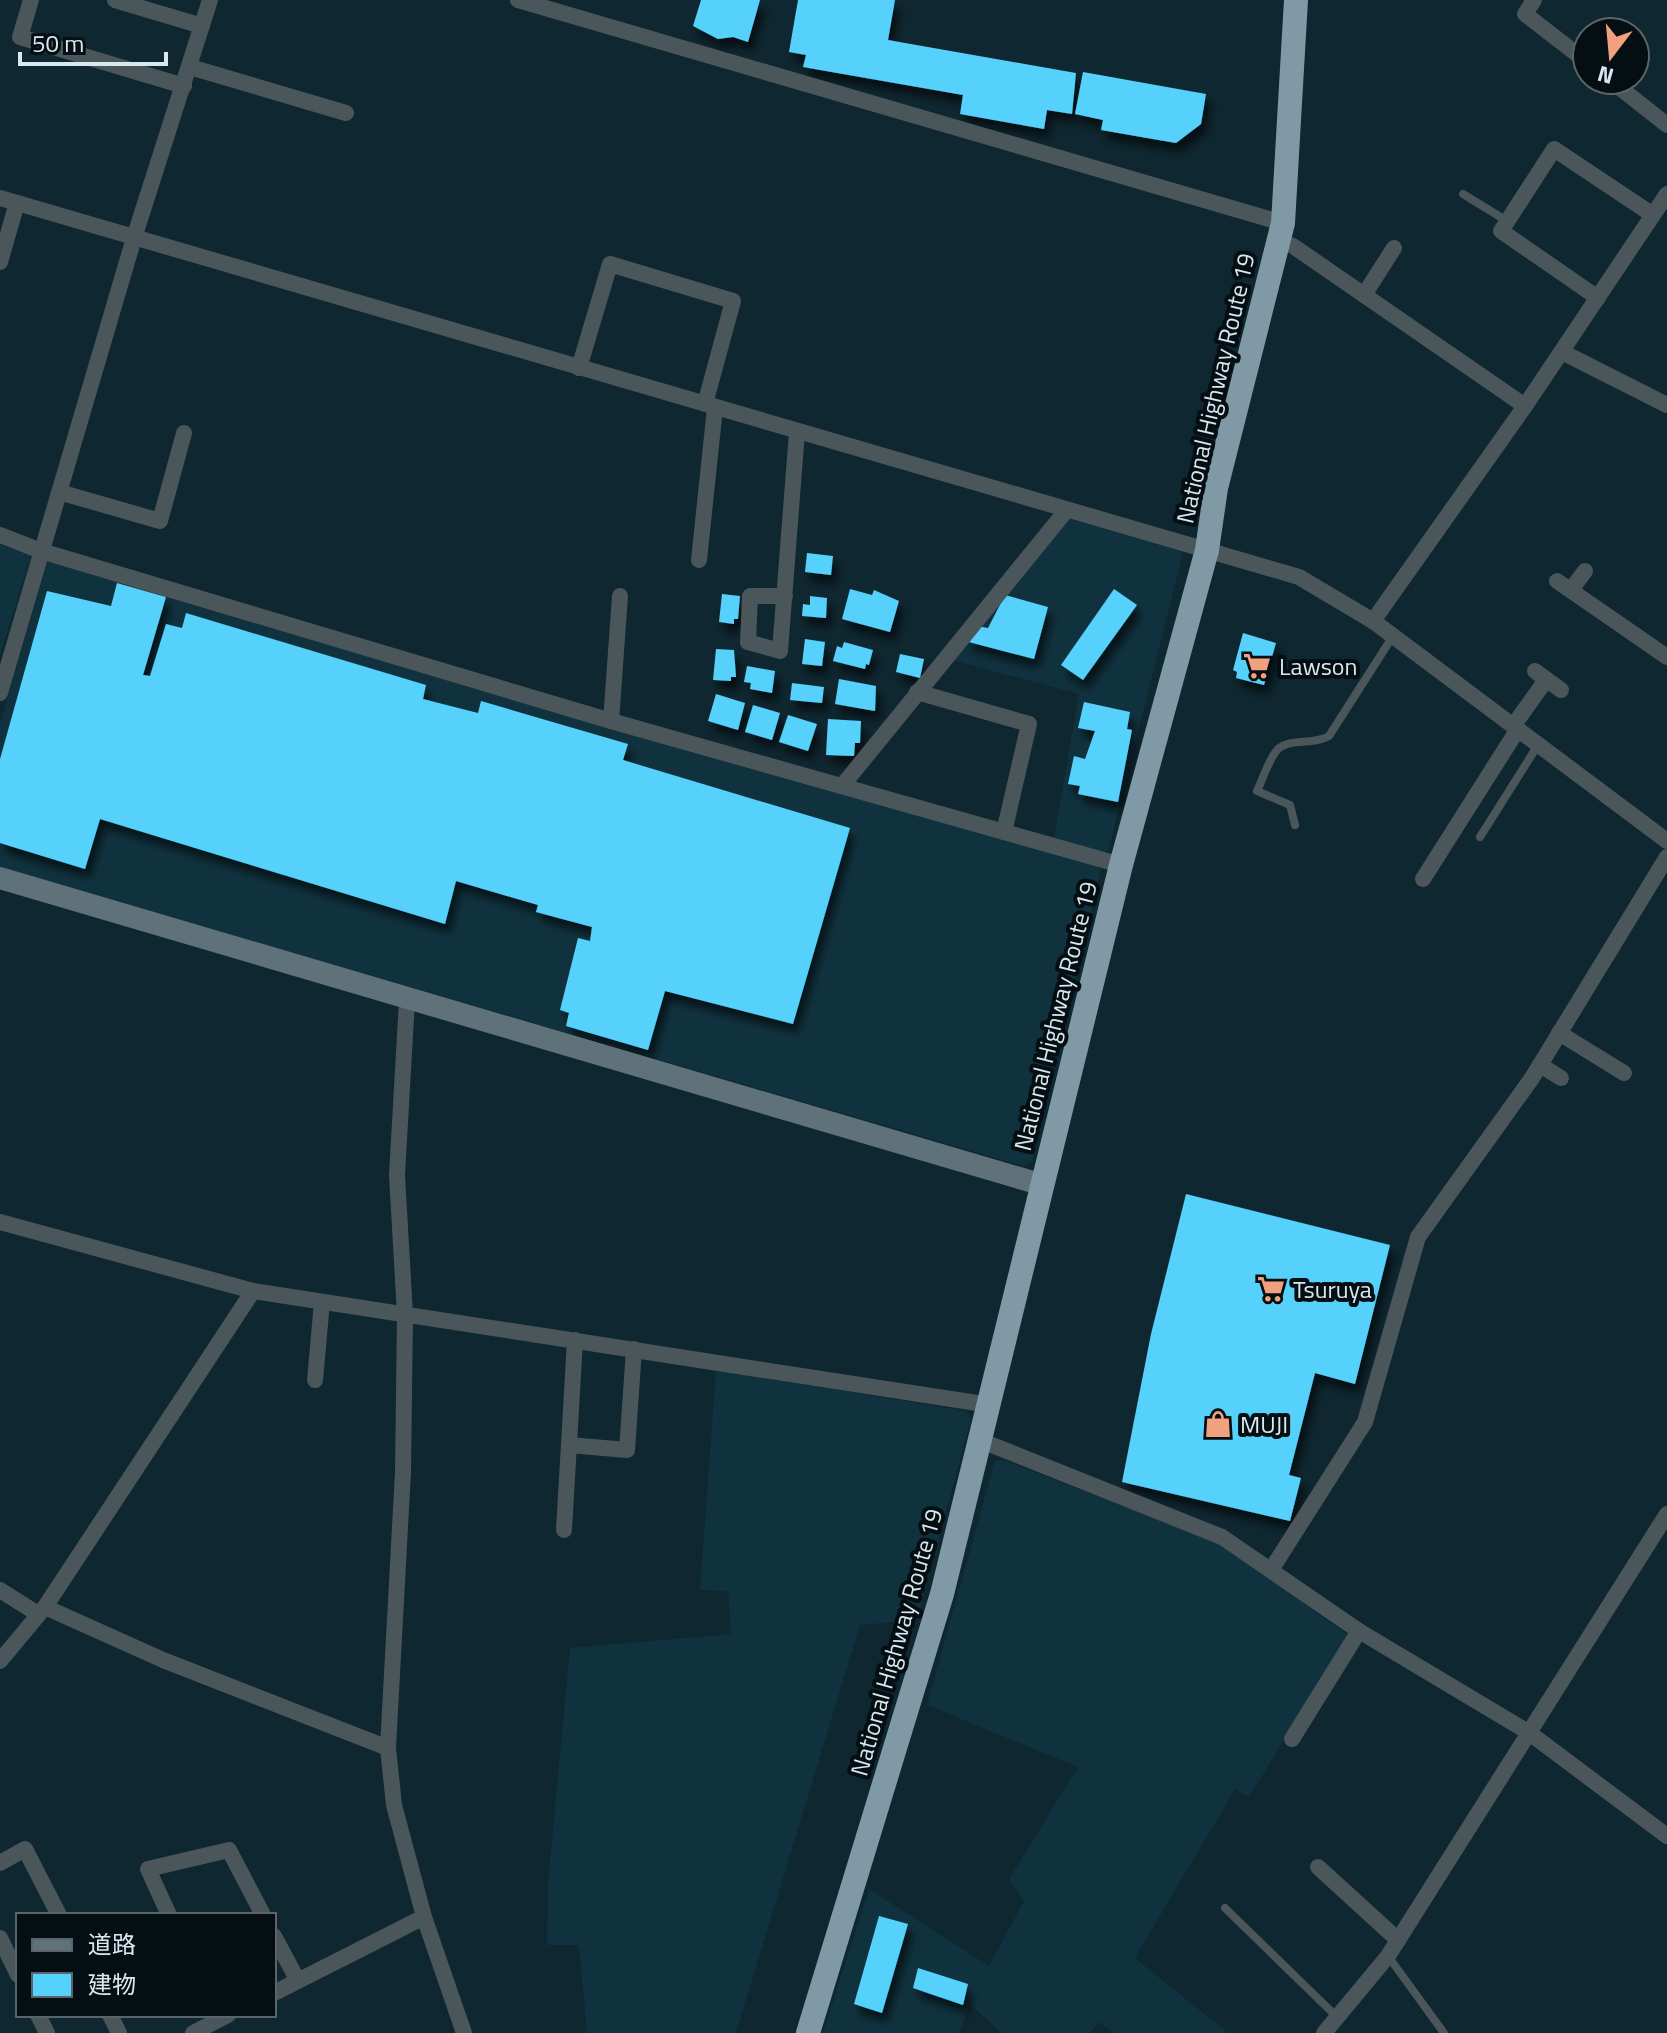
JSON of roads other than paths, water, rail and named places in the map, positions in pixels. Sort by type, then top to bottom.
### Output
[{"type":"highway","name":"National Highway Route 19","points":[[808,2033],[942,1594],[1121,865],[1207,550],[1216,488],[1281,232],[1296,0]]},
{"type":"street","points":[[31,0],[20,37],[184,86]]},
{"type":"street","points":[[115,0],[202,26]]},
{"type":"street","points":[[0,693],[134,238],[210,0]]},
{"type":"street","points":[[1534,0],[1525,14],[1571,50]]},
{"type":"street","points":[[526,1],[1281,232],[1293,246],[1525,406]]},
{"type":"street","points":[[190,67],[346,113]]},
{"type":"street","points":[[1630,96],[1667,125]]},
{"type":"street","points":[[1598,298],[1501,231],[1554,149],[1653,215]]},
{"type":"street","points":[[1373,621],[1525,406],[1667,194]]},
{"type":"street","points":[[0,198],[1065,512],[1299,577],[1373,621],[1667,841]]},
{"type":"street","points":[[0,262],[17,203]]},
{"type":"street","points":[[1364,295],[1394,248]]},
{"type":"street","points":[[579,368],[610,264],[733,301],[710,406],[699,560]]},
{"type":"street","points":[[1562,352],[1667,405]]},
{"type":"street","points":[[785,596],[797,432]]},
{"type":"street","points":[[59,492],[160,521],[184,433]]},
{"type":"street","points":[[842,786],[1065,512]]},
{"type":"street","points":[[0,535],[41,551],[611,721],[1121,865]]},
{"type":"street","points":[[1585,571],[1564,585],[1667,657]]},
{"type":"street","points":[[611,721],[620,596]]},
{"type":"street","points":[[1423,879],[1516,728],[1541,675],[1561,690]]},
{"type":"street","points":[[917,692],[1029,724],[1004,832]]},
{"type":"street","points":[[1271,1570],[1365,1422],[1418,1237],[1540,1065],[1667,857]]},
{"type":"street","points":[[0,878],[1043,1185]]},
{"type":"street","points":[[407,1000],[397,1146],[405,1315],[403,1472],[388,1748],[394,1805],[424,1917],[464,2033]]},
{"type":"street","points":[[1559,1033],[1624,1073]]},
{"type":"street","points":[[1540,1065],[1561,1078]]},
{"type":"street","points":[[0,1222],[253,1291],[990,1405]]},
{"type":"street","points":[[0,1661],[42,1611],[253,1291]]},
{"type":"street","points":[[315,1380],[322,1302]]},
{"type":"street","points":[[564,1530],[575,1340]]},
{"type":"street","points":[[569,1445],[627,1450],[634,1349]]},
{"type":"street","points":[[982,1441],[1222,1537],[1359,1631],[1528,1732],[1667,1836]]},
{"type":"street","points":[[1324,2033],[1388,1956],[1667,1514]]},
{"type":"street","points":[[0,1590],[42,1611],[388,1748]]},
{"type":"street","points":[[1292,1739],[1359,1631]]},
{"type":"street","points":[[0,1863],[25,1849],[58,1913]]},
{"type":"street","points":[[168,1913],[148,1869],[229,1850],[262,1913]]},
{"type":"street","points":[[1318,1867],[1398,1940]]},
{"type":"street","points":[[276,1992],[424,1917]]},
{"type":"street","points":[[0,1938],[16,1971]]},
{"type":"street","points":[[276,1940],[298,1981]]},
{"type":"street","points":[[193,2033],[221,2021]]},
{"type":"lane","points":[[1463,194],[1507,221]]},
{"type":"lane","points":[[1295,825],[1290,805],[1257,791],[1278,749],[1287,744],[1318,742],[1329,736],[1393,636]]},
{"type":"lane","points":[[1480,837],[1538,745]]},
{"type":"lane","points":[[1225,1908],[1337,2017]]},
{"type":"lane","points":[[1388,1956],[1444,2033]]},
{"type":"place","name":"Lawson","points":[[1257,666]]},
{"type":"place","name":"Tsuruya","points":[[1271,1289]]},
{"type":"place","name":"MUJI","points":[[1218,1424]]}]
